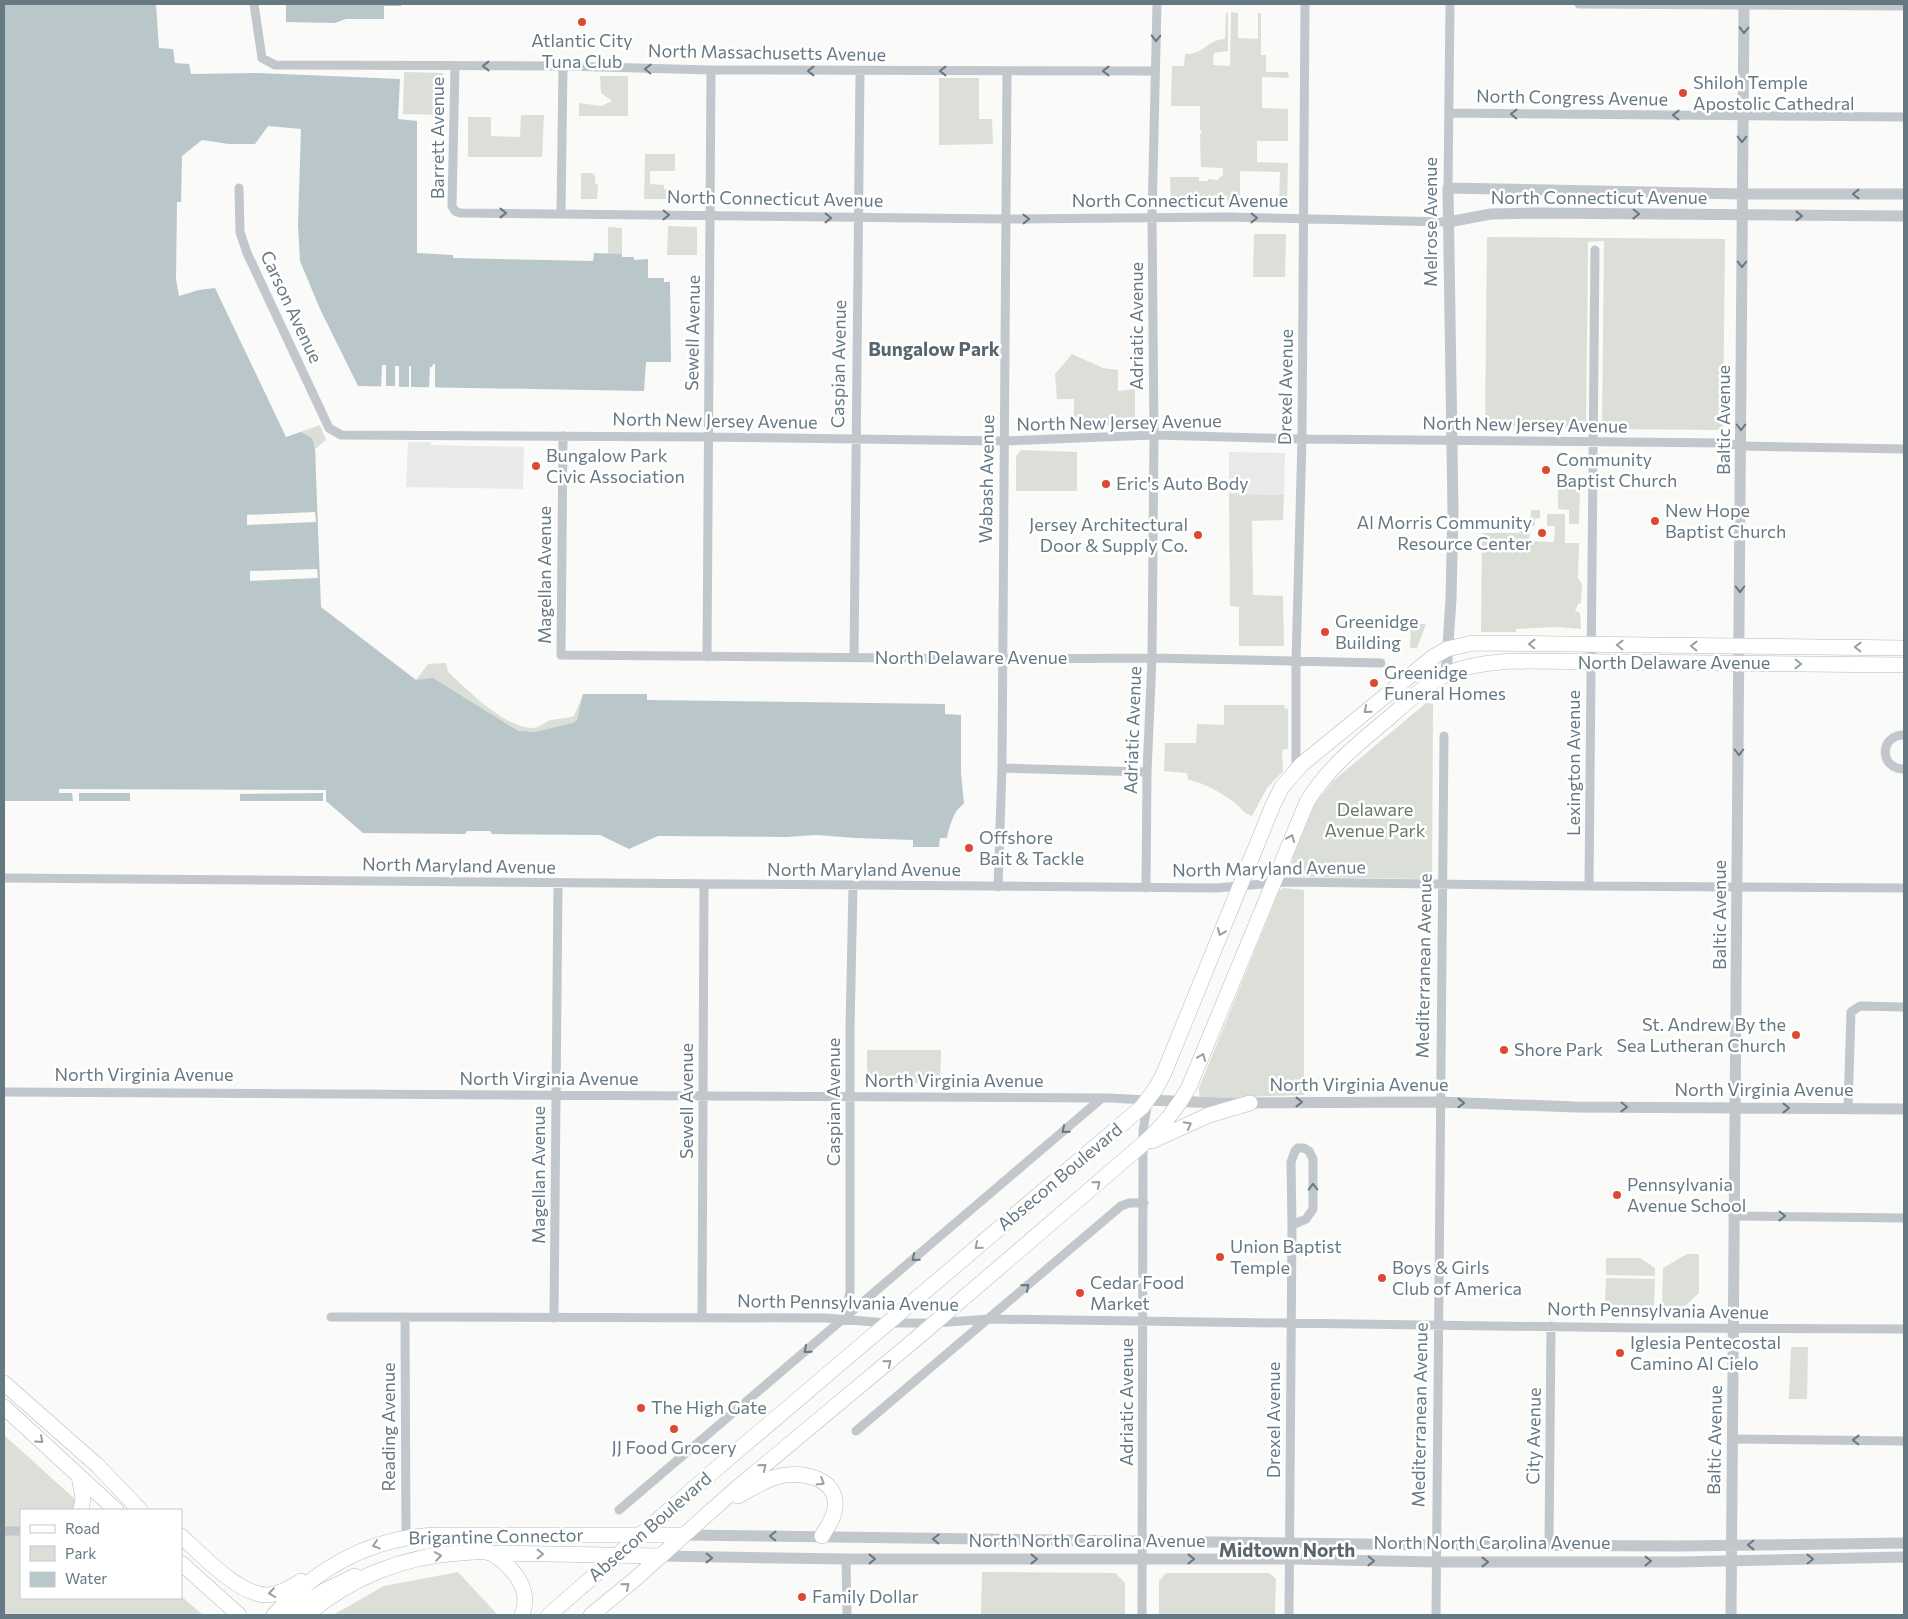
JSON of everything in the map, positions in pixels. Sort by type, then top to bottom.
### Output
[{"type":"main road","name":"North Delaware Avenue","points":[[1447,649],[1473,643],[1904,648]]},
{"type":"main road","name":"Absecon Boulevard","points":[[549,1615],[887,1323],[1124,1123],[1148,1100],[1164,1073],[1239,887],[1282,787],[1296,770],[1419,669],[1447,649]]},
{"type":"main road","name":"North Delaware Avenue","points":[[1446,675],[1472,666],[1501,662],[1904,665]]},
{"type":"main road","name":"Absecon Boulevard","points":[[591,1615],[712,1510],[935,1323],[1164,1124],[1182,1101],[1193,1078],[1302,811],[1320,782],[1344,756],[1409,701],[1446,675]]},
{"type":"main road","points":[[1143,1144],[1209,1115],[1250,1103]]},
{"type":"main road","points":[[4,1383],[98,1466],[139,1509]]},
{"type":"main road","points":[[4,1407],[115,1509]]},
{"type":"main road","points":[[98,1466],[125,1486],[151,1509]]},
{"type":"main road","points":[[712,1510],[776,1477],[792,1474],[811,1476],[818,1478],[828,1486],[832,1491],[835,1502],[832,1520],[822,1536]]},
{"type":"main road","points":[[79,1476],[84,1498],[82,1509]]},
{"type":"main road","name":"Brigantine Connector","points":[[274,1615],[298,1592],[347,1557],[380,1544],[406,1537],[437,1535],[683,1535]]},
{"type":"main road","points":[[182,1537],[232,1579],[248,1590],[261,1594],[274,1594],[288,1589],[313,1573],[347,1557]]},
{"type":"main road","points":[[491,1553],[512,1571],[521,1584],[525,1601],[522,1615]]},
{"type":"main road","name":"Brigantine Connector","points":[[288,1615],[311,1598],[352,1577],[412,1560],[450,1554],[491,1553],[660,1556]]},
{"type":"main road","points":[[186,1566],[239,1615]]},
{"type":"main road","points":[[307,1615],[341,1590],[390,1566]]},
{"type":"street","name":"North Massachusetts Avenue","points":[[254,4],[262,58],[275,65],[563,66],[711,70],[1154,71]]},
{"type":"street","name":"Adriatic Avenue","points":[[1146,888],[1152,658],[1154,436],[1152,216],[1157,4]]},
{"type":"street","name":"Drexel Avenue","points":[[1296,770],[1296,662],[1302,439],[1305,4]]},
{"type":"street","name":"Melrose Avenue","points":[[1450,4],[1448,222],[1452,440]]},
{"type":"street","points":[[1578,4],[1904,6]]},
{"type":"street","name":"Baltic Avenue","points":[[1731,1615],[1744,5]]},
{"type":"street","name":"Barrett Avenue","points":[[454,66],[452,206],[455,211]]},
{"type":"street","points":[[561,213],[563,66]]},
{"type":"street","name":"Sewell Avenue","points":[[707,657],[711,70]]},
{"type":"street","name":"Caspian Avenue","points":[[854,658],[860,71]]},
{"type":"street","name":"Wabash Avenue","points":[[998,887],[1002,768],[1001,659],[1007,71]]},
{"type":"street","name":"North Congress Avenue","points":[[1449,113],[1904,117]]},
{"type":"street","name":"Carson Avenue","points":[[239,188],[240,232],[245,246],[329,428],[335,433]]},
{"type":"street","name":"North Connecticut Avenue","points":[[1448,188],[1742,194],[1904,194]]},
{"type":"street","name":"North Connecticut Avenue","points":[[455,211],[460,214],[561,213],[1005,220],[1152,216],[1448,222],[1491,214],[1904,216]]},
{"type":"street","name":"Lexington Avenue","points":[[1589,886],[1595,250]]},
{"type":"street","name":"North New Jersey Avenue","points":[[335,433],[341,435],[1004,441],[1154,436],[1726,444],[1741,446],[1904,449]]},
{"type":"street","name":"Magellan Avenue","points":[[561,655],[563,436]]},
{"type":"street","points":[[1446,675],[1453,530],[1452,440]]},
{"type":"street","name":"North Delaware Avenue","points":[[561,655],[1001,659],[1152,658],[1381,663]]},
{"type":"street","points":[[1904,735],[1892,738],[1885,753],[1889,764],[1899,769],[1904,769]]},
{"type":"street","name":"Mediterranean Avenue","points":[[1436,1615],[1444,736]]},
{"type":"street","points":[[1002,768],[1148,772]]},
{"type":"street","name":"North Maryland Avenue","points":[[4,878],[1146,888],[1216,888],[1272,883],[1904,888]]},
{"type":"street","name":"Magellan Avenue","points":[[554,1318],[558,883]]},
{"type":"street","name":"Sewell Avenue","points":[[702,1317],[704,885]]},
{"type":"street","name":"Caspian Avenue","points":[[844,1318],[850,1294],[853,886]]},
{"type":"street","points":[[1848,1108],[1849,1016],[1851,1012],[1860,1006],[1904,1007]]},
{"type":"street","name":"North Virginia Avenue","points":[[4,1092],[702,1098],[1102,1098],[1250,1103],[1440,1102],[1575,1107],[1904,1109]]},
{"type":"street","name":"Absecon Boulevard","points":[[619,1510],[1102,1098]]},
{"type":"street","name":"Adriatic Avenue","points":[[1142,1615],[1143,1144],[1144,1120],[1148,1100]]},
{"type":"street","name":"Drexel Avenue","points":[[1289,1615],[1291,1162],[1295,1151],[1298,1148],[1304,1148],[1309,1150],[1313,1159],[1313,1209],[1306,1219],[1292,1225]]},
{"type":"street","points":[[856,1431],[1121,1206],[1128,1203],[1144,1203]]},
{"type":"street","points":[[1733,1216],[1904,1218]]},
{"type":"street","name":"North Pennsylvania Avenue","points":[[331,1317],[844,1318],[887,1323],[935,1323],[989,1319],[1144,1320],[1438,1326],[1904,1329]]},
{"type":"street","name":"Reading Avenue","points":[[406,1317],[406,1537]]},
{"type":"street","name":"City Avenue","points":[[1549,1545],[1551,1326]]},
{"type":"street","points":[[1733,1439],[1904,1441]]},
{"type":"street","points":[[4,1531],[20,1531]]},
{"type":"street","name":"North North Carolina Avenue","points":[[683,1535],[1436,1545],[1732,1546],[1904,1543]]},
{"type":"street","name":"North North Carolina Avenue","points":[[660,1556],[846,1559],[1290,1559],[1436,1562],[1904,1557]]},
{"type":"street","points":[[846,1559],[846,1615]]},
{"type":"shaded area","points":[[408,442],[430,442],[431,445],[524,447],[523,489],[406,487]]},
{"type":"shaded area","points":[[1229,452],[1285,453],[1284,495],[1229,494]]},
{"type":"green space","points":[[1231,12],[1238,13],[1238,38],[1258,39],[1258,13],[1261,13],[1261,55],[1266,55],[1266,72],[1288,72],[1289,78],[1262,77],[1262,108],[1288,109],[1288,141],[1257,141],[1257,162],[1288,163],[1287,205],[1279,205],[1280,172],[1240,171],[1240,205],[1227,205],[1227,196],[1215,204],[1171,204],[1170,177],[1199,177],[1199,181],[1208,181],[1208,179],[1217,180],[1223,175],[1223,168],[1201,167],[1200,135],[1202,132],[1200,130],[1200,106],[1171,106],[1172,66],[1184,66],[1185,54],[1197,52],[1213,42],[1225,39],[1226,13],[1228,13],[1228,51],[1214,53],[1213,65],[1230,66]]},
{"type":"green space","points":[[404,72],[443,73],[443,115],[403,114]]},
{"type":"green space","points":[[600,76],[628,76],[628,116],[579,116],[579,103],[601,106],[612,101],[601,93]]},
{"type":"green space","points":[[939,78],[979,78],[979,119],[992,119],[993,144],[939,145]]},
{"type":"green space","points":[[521,115],[544,115],[542,157],[468,157],[468,117],[491,117],[491,136],[520,137]]},
{"type":"green space","points":[[645,154],[675,154],[675,171],[650,171],[650,184],[664,185],[664,189],[674,190],[674,199],[644,199]]},
{"type":"green space","points":[[581,173],[592,173],[595,176],[595,183],[598,185],[597,199],[581,199]]},
{"type":"green space","points":[[668,226],[697,227],[697,255],[667,255]]},
{"type":"green space","points":[[608,227],[622,228],[622,254],[608,254]]},
{"type":"green space","points":[[1254,234],[1286,234],[1285,277],[1253,277]]},
{"type":"green space","points":[[1487,237],[1725,239],[1723,430],[1602,429],[1604,241],[1588,242],[1586,427],[1485,426]]},
{"type":"green space","points":[[1072,354],[1103,368],[1118,370],[1118,391],[1135,389],[1135,425],[1074,425],[1074,399],[1057,399],[1055,374]]},
{"type":"green space","points":[[320,425],[326,440],[315,449],[316,459],[286,437]]},
{"type":"green space","points":[[1021,450],[1077,452],[1077,491],[1016,491],[1016,456]]},
{"type":"green space","points":[[1558,486],[1580,486],[1579,524],[1569,524],[1569,510],[1558,509]]},
{"type":"green space","points":[[1229,494],[1284,495],[1283,520],[1252,521],[1253,595],[1283,596],[1284,646],[1239,646],[1239,607],[1230,606]]},
{"type":"green space","points":[[1531,510],[1540,510],[1540,518],[1535,519],[1535,526],[1530,526],[1529,541],[1554,542],[1555,526],[1547,526],[1547,514],[1565,514],[1565,543],[1579,543],[1578,578],[1582,584],[1581,603],[1578,604],[1575,612],[1578,611],[1580,614],[1581,629],[1557,627],[1516,629],[1516,632],[1481,632],[1482,533],[1518,533],[1530,522]]},
{"type":"green space","points":[[1411,624],[1426,624],[1417,648],[1410,648]]},
{"type":"green space","points":[[446,663],[448,672],[476,698],[499,715],[523,727],[534,728],[550,721],[574,716],[583,694],[606,694],[604,706],[538,751],[416,680],[428,664]]},
{"type":"green space","name":"Delaware Avenue Park","points":[[1426,703],[1433,704],[1432,874],[1426,879],[1301,877],[1293,875],[1291,867],[1293,857],[1315,804],[1333,781]]},
{"type":"green space","points":[[1224,705],[1285,705],[1284,708],[1288,709],[1288,749],[1282,750],[1283,771],[1267,788],[1252,816],[1218,792],[1205,785],[1188,780],[1187,773],[1164,771],[1165,743],[1196,743],[1197,724],[1224,725]]},
{"type":"green space","points":[[1283,888],[1304,890],[1304,1095],[1204,1098],[1199,1095],[1199,1088],[1279,891]]},
{"type":"green space","points":[[867,1050],[941,1050],[940,1083],[867,1082]]},
{"type":"green space","points":[[1687,1254],[1699,1254],[1699,1293],[1684,1307],[1662,1306],[1663,1268]]},
{"type":"green space","points":[[1606,1258],[1640,1258],[1655,1268],[1655,1276],[1606,1275]]},
{"type":"green space","points":[[1606,1278],[1655,1279],[1654,1306],[1605,1305]]},
{"type":"green space","points":[[1791,1347],[1808,1347],[1807,1399],[1789,1399]]},
{"type":"green space","points":[[4,1435],[86,1509],[20,1509],[20,1599],[182,1599],[182,1597],[203,1615],[4,1615]]},
{"type":"green space","points":[[458,1572],[496,1615],[333,1615],[384,1586]]},
{"type":"green space","points":[[982,1572],[1115,1573],[1125,1583],[1125,1615],[981,1615]]},
{"type":"green space","points":[[1166,1573],[1269,1573],[1276,1579],[1275,1615],[1159,1615],[1159,1581]]},
{"type":"water","points":[[4,4],[156,4],[159,48],[173,49],[175,63],[189,64],[191,74],[258,73],[400,79],[398,119],[417,121],[417,253],[453,255],[453,258],[593,261],[594,253],[622,254],[622,257],[634,257],[634,260],[648,259],[648,278],[664,278],[664,282],[670,282],[671,362],[646,362],[644,391],[358,386],[320,309],[300,261],[298,225],[301,129],[268,126],[255,144],[229,144],[202,140],[182,156],[181,202],[177,202],[176,279],[179,296],[199,290],[215,288],[286,437],[301,432],[312,438],[315,449],[321,607],[416,680],[433,678],[518,731],[535,732],[573,723],[577,720],[583,694],[647,694],[647,700],[945,704],[945,714],[961,715],[961,773],[964,804],[960,806],[955,814],[947,838],[940,838],[939,847],[913,847],[913,840],[816,835],[787,837],[658,836],[629,849],[600,835],[492,834],[490,831],[467,831],[465,834],[363,833],[326,801],[4,801]]},
{"type":"water","points":[[286,4],[401,4],[401,6],[384,6],[384,19],[346,19],[335,23],[286,22]]},
{"type":"pier","points":[[435,364],[435,390],[381,389],[382,365],[386,365],[386,386],[395,386],[395,366],[399,366],[399,387],[409,387],[409,366],[411,366],[411,388],[429,388],[430,367]]},
{"type":"pier","points":[[315,512],[316,522],[247,525],[247,515]]},
{"type":"pier","points":[[317,569],[318,578],[250,581],[250,571]]},
{"type":"pier","points":[[59,789],[326,790],[326,801],[323,801],[323,793],[240,794],[240,801],[130,801],[130,793],[79,793],[79,801],[73,801],[72,793],[59,793]]},
{"type":"place","name":"Atlantic City Tuna Club","points":[[582,22]]},
{"type":"place","name":"Shiloh Temple Apostolic Cathedral","points":[[1683,93]]},
{"type":"place","name":"Bungalow Park Civic Association","points":[[536,466]]},
{"type":"place","name":"Community Baptist Church","points":[[1546,470]]},
{"type":"place","name":"Eric's Auto Body","points":[[1106,484]]},
{"type":"place","name":"New Hope Baptist Church","points":[[1655,521]]},
{"type":"place","name":"Al Morris Community Resource Center","points":[[1542,533]]},
{"type":"place","name":"Jersey Architectural Door & Supply Co.","points":[[1198,535]]},
{"type":"place","name":"Greenidge Building","points":[[1325,632]]},
{"type":"place","name":"Greenidge Funeral Homes","points":[[1374,683]]},
{"type":"place","name":"Offshore Bait & Tackle","points":[[969,848]]},
{"type":"place","name":"St. Andrew By the Sea Lutheran Church","points":[[1796,1035]]},
{"type":"place","name":"Shore Park","points":[[1504,1050]]},
{"type":"place","name":"Pennsylvania Avenue School","points":[[1617,1195]]},
{"type":"place","name":"Union Baptist Temple","points":[[1220,1257]]},
{"type":"place","name":"Boys & Girls Club of America","points":[[1382,1278]]},
{"type":"place","name":"Cedar Food Market","points":[[1080,1293]]},
{"type":"place","name":"Iglesia Pentecostal Camino Al Cielo","points":[[1620,1353]]},
{"type":"place","name":"The High Gate","points":[[641,1408]]},
{"type":"place","name":"JJ Food Grocery","points":[[674,1429]]},
{"type":"place","name":"Family Dollar","points":[[802,1597]]},
{"type":"district","name":"Bungalow Park","points":[[934,349]]},
{"type":"district","name":"Midtown North","points":[[1287,1550]]}]
